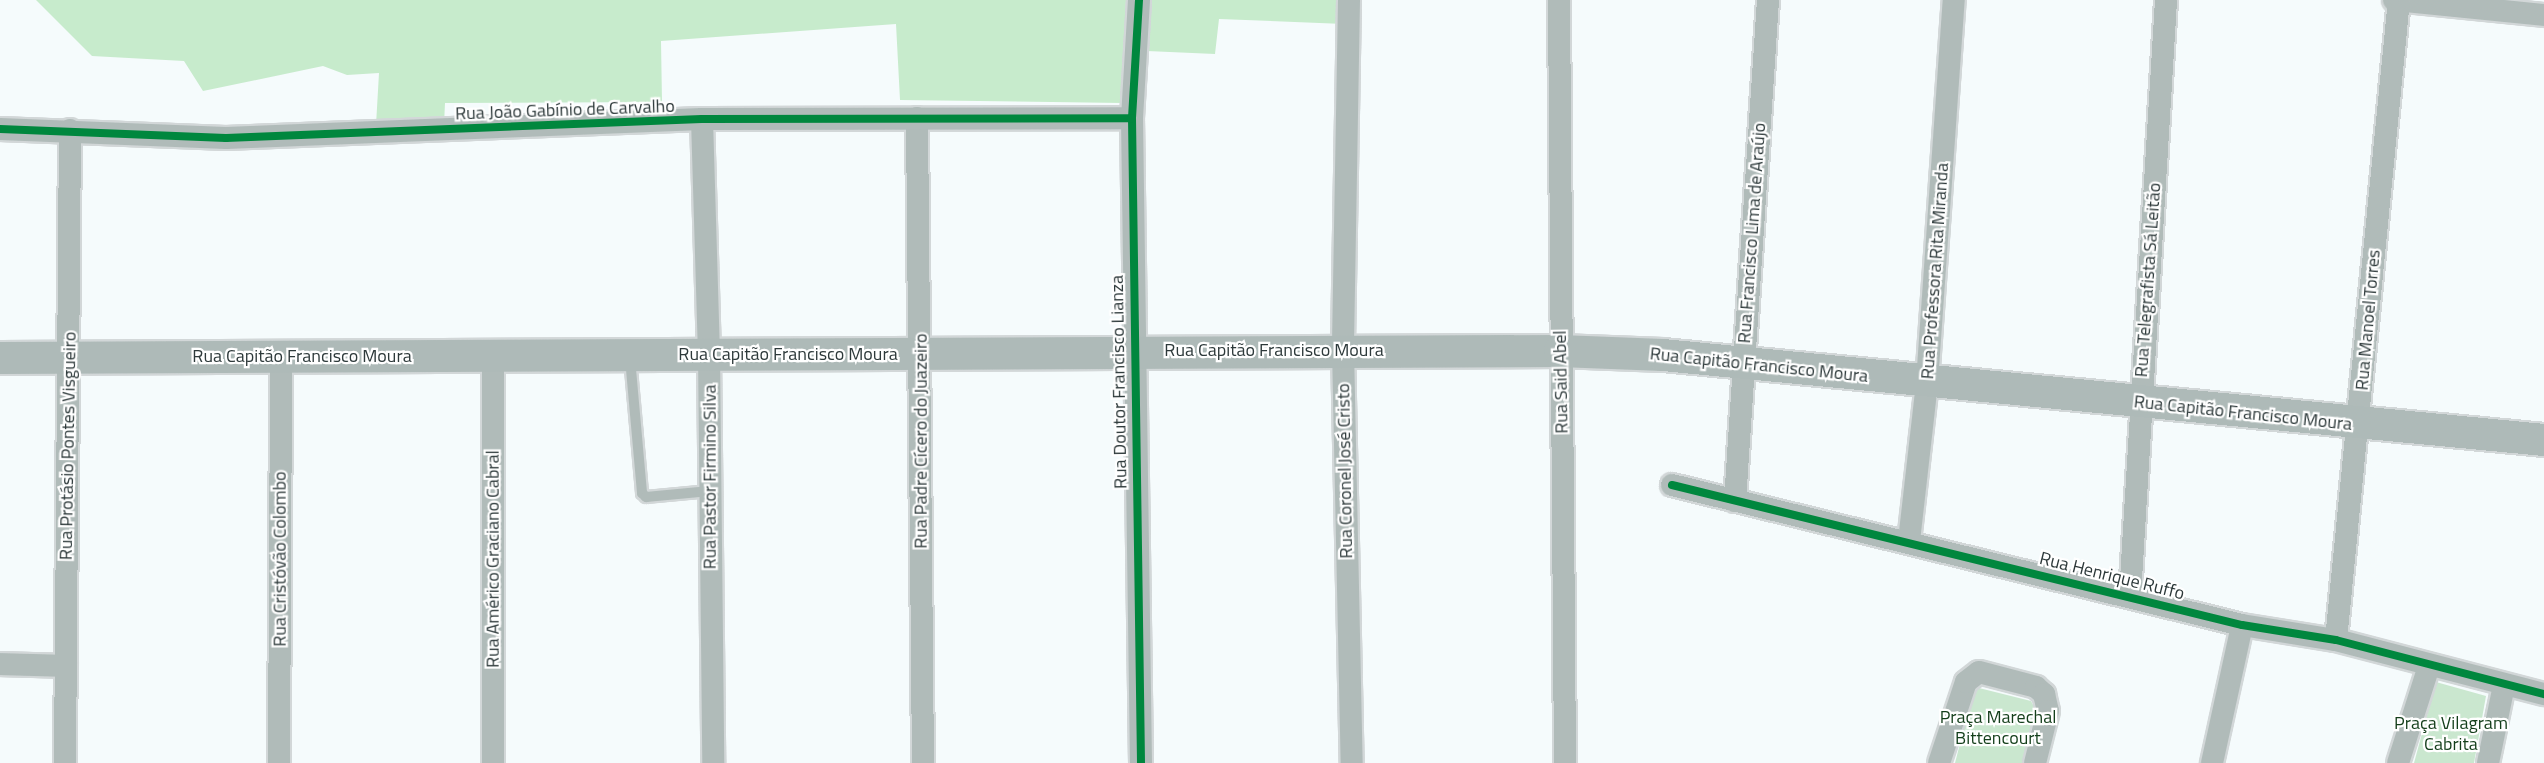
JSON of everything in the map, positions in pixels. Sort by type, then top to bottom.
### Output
[{"type":"main road","name":"Rua Capitão Francisco Moura","points":[[0,358],[709,353],[920,355],[1342,349],[1560,351],[1743,364],[2544,440]]},
{"type":"street","name":"Rua Doutor Francisco Lianza","points":[[1139,0],[1132,118],[1133,351],[1141,763]]},
{"type":"street","name":"Rua Coronel José Cristo","points":[[1349,0],[1342,349],[1352,763]]},
{"type":"street","name":"Rua Said Abel","points":[[1559,0],[1565,763]]},
{"type":"street","name":"Rua Francisco Lima de Araújo","points":[[1735,501],[1768,0]]},
{"type":"street","name":"Rua Professora Rita Miranda","points":[[1909,541],[1927,382],[1954,0]]},
{"type":"street","name":"Rua Telegrafista Sá Leitão","points":[[2130,596],[2166,0]]},
{"type":"street","points":[[2394,0],[2544,15]]},
{"type":"street","name":"Rua Manoel Torres","points":[[2336,640],[2399,0]]},
{"type":"street","name":"Rua Padre Cícero do Juazeiro","points":[[917,118],[923,763]]},
{"type":"street","name":"Rua João Gabínio de Carvalho","points":[[0,129],[226,138],[702,119],[1132,118]]},
{"type":"street","name":"Rua Pastor Firmino Silva","points":[[702,119],[709,353],[713,763]]},
{"type":"street","name":"Rua Protásio Pontes Visgueiro","points":[[65,763],[70,130]]},
{"type":"street","name":"Rua Cristóvão Colombo","points":[[279,763],[281,355]]},
{"type":"street","name":"Rua Américo Graciano Cabral","points":[[493,355],[493,763]]},
{"type":"street","name":"Rua Henrique Ruffo","points":[[1672,485],[1909,541],[2242,625],[2336,640],[2544,694]]},
{"type":"street","points":[[2212,763],[2242,625]]},
{"type":"street","points":[[0,664],[66,666]]},
{"type":"street","points":[[2398,763],[2429,666]]},
{"type":"street","points":[[1939,763],[1966,682],[1979,672],[2036,687],[2044,694],[2048,711],[2035,763]]},
{"type":"street","points":[[2488,763],[2504,685]]},
{"type":"lane","points":[[630,354],[642,493],[646,497],[710,491]]},
{"type":"green space","points":[[36,0],[1126,0],[1122,103],[900,100],[896,24],[661,41],[662,102],[445,103],[444,125],[376,125],[379,73],[347,75],[323,66],[203,91],[184,61],[92,56]]},
{"type":"green space","points":[[1148,0],[1345,0],[1344,24],[1219,19],[1215,54],[1147,51]]},
{"type":"green space","name":"Praça Vilagram Cabrita","points":[[2436,682],[2486,696],[2474,763],[2414,763]]},
{"type":"green space","name":"Praça Marechal Bittencourt","points":[[1979,688],[2031,701],[2036,710],[2022,763],[1955,763],[1973,693]]},
{"type":"cycle path","points":[[1139,0],[1132,118],[1141,763]]},
{"type":"cycle path","points":[[0,129],[226,138],[702,119],[1132,118]]},
{"type":"cycle path","points":[[1672,485],[2242,625],[2336,640],[2544,694]]}]
